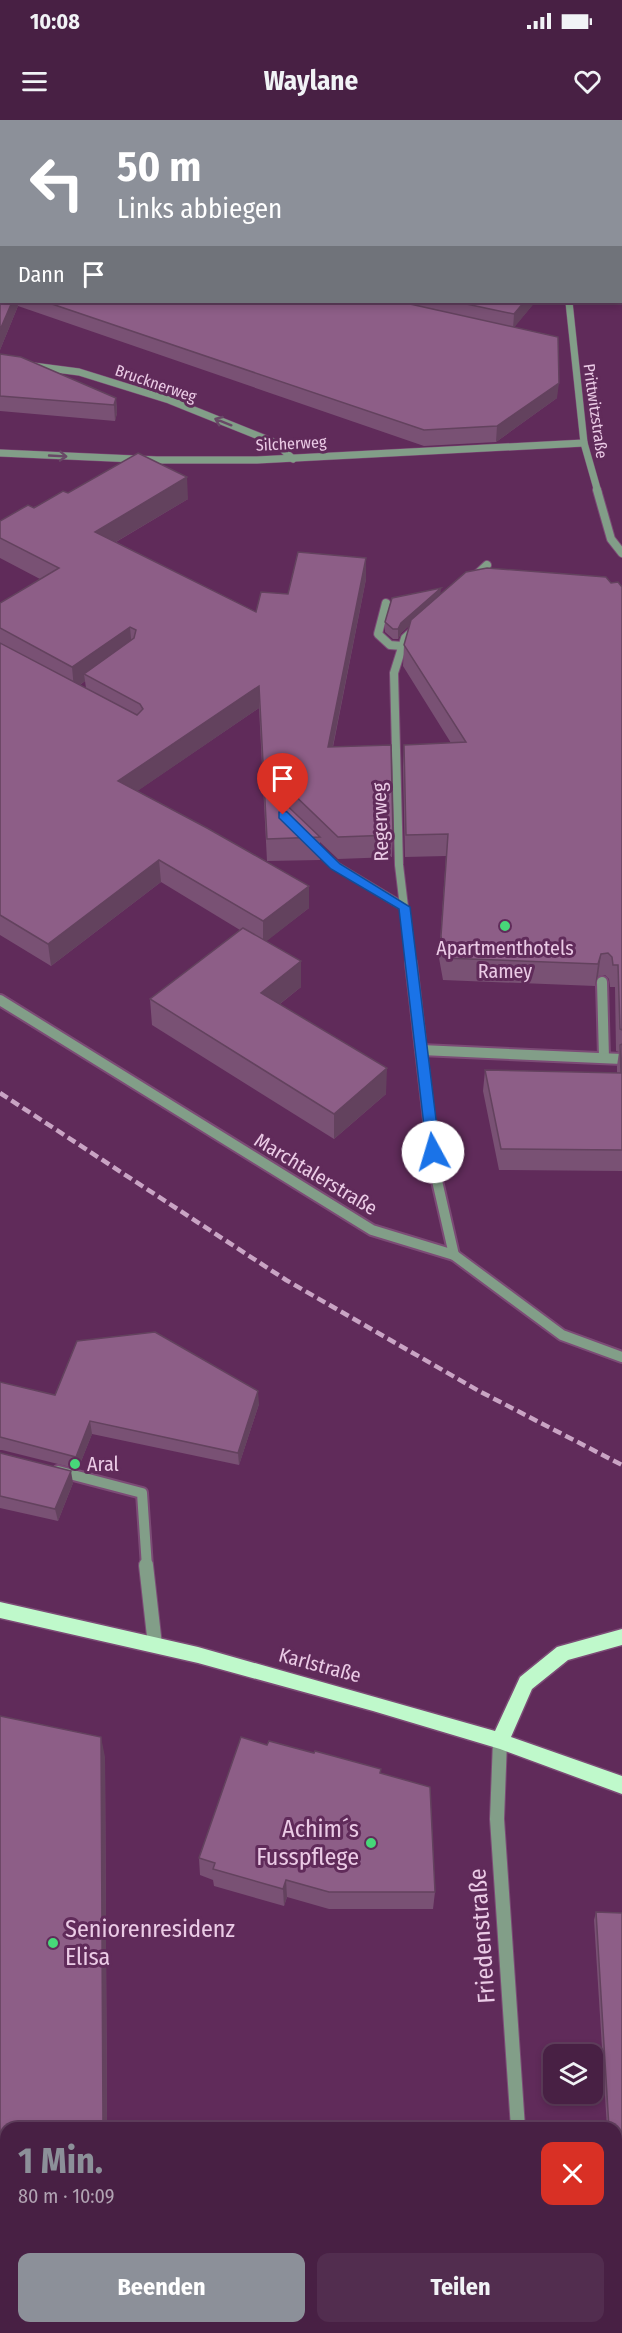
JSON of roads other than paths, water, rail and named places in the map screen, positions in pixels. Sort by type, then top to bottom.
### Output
[{"type":"main road","name":"Karlstraße","points":[[0,1610],[155,1645],[373,1703],[500,1741],[622,1785]]},
{"type":"main road","points":[[500,1741],[526,1683],[562,1653],[622,1637]]},
{"type":"street","name":"Prittwitzstraße","points":[[569,303],[584,443],[611,539],[622,553]]},
{"type":"street","points":[[562,342],[573,343]]},
{"type":"street","name":"Brucknerweg","points":[[20,365],[80,372],[169,400],[276,443],[293,459]]},
{"type":"street","name":"Silcherweg","points":[[0,453],[157,460],[293,459],[584,443]]},
{"type":"street","points":[[462,587],[487,565]]},
{"type":"street","points":[[386,603],[378,634],[390,645],[402,646]]},
{"type":"street","name":"Regerweg","points":[[421,624],[405,638],[394,673],[399,865],[435,1172],[454,1256]]},
{"type":"street","points":[[305,837],[336,866],[404,907]]},
{"type":"street","points":[[602,982],[604,1058]]},
{"type":"street","name":"Marchtalerstraße","points":[[0,1000],[372,1230],[454,1256],[562,1335],[622,1357]]},
{"type":"street","points":[[421,1050],[622,1059]]},
{"type":"street","points":[[44,1468],[142,1493],[145,1552],[155,1645]]},
{"type":"street","name":"Friedenstraße","points":[[500,1741],[496,1819],[518,2122]]},
{"type":"railway","points":[[0,1093],[286,1280],[479,1391],[622,1465]]},
{"type":"place","name":"Apartmenthotels Ramey","points":[[505,926]]},
{"type":"place","name":"Aral","points":[[75,1464]]},
{"type":"place","name":"Achim´s Fusspflege","points":[[371,1843]]},
{"type":"place","name":"Seniorenresidenz Elisa","points":[[53,1943]]}]
